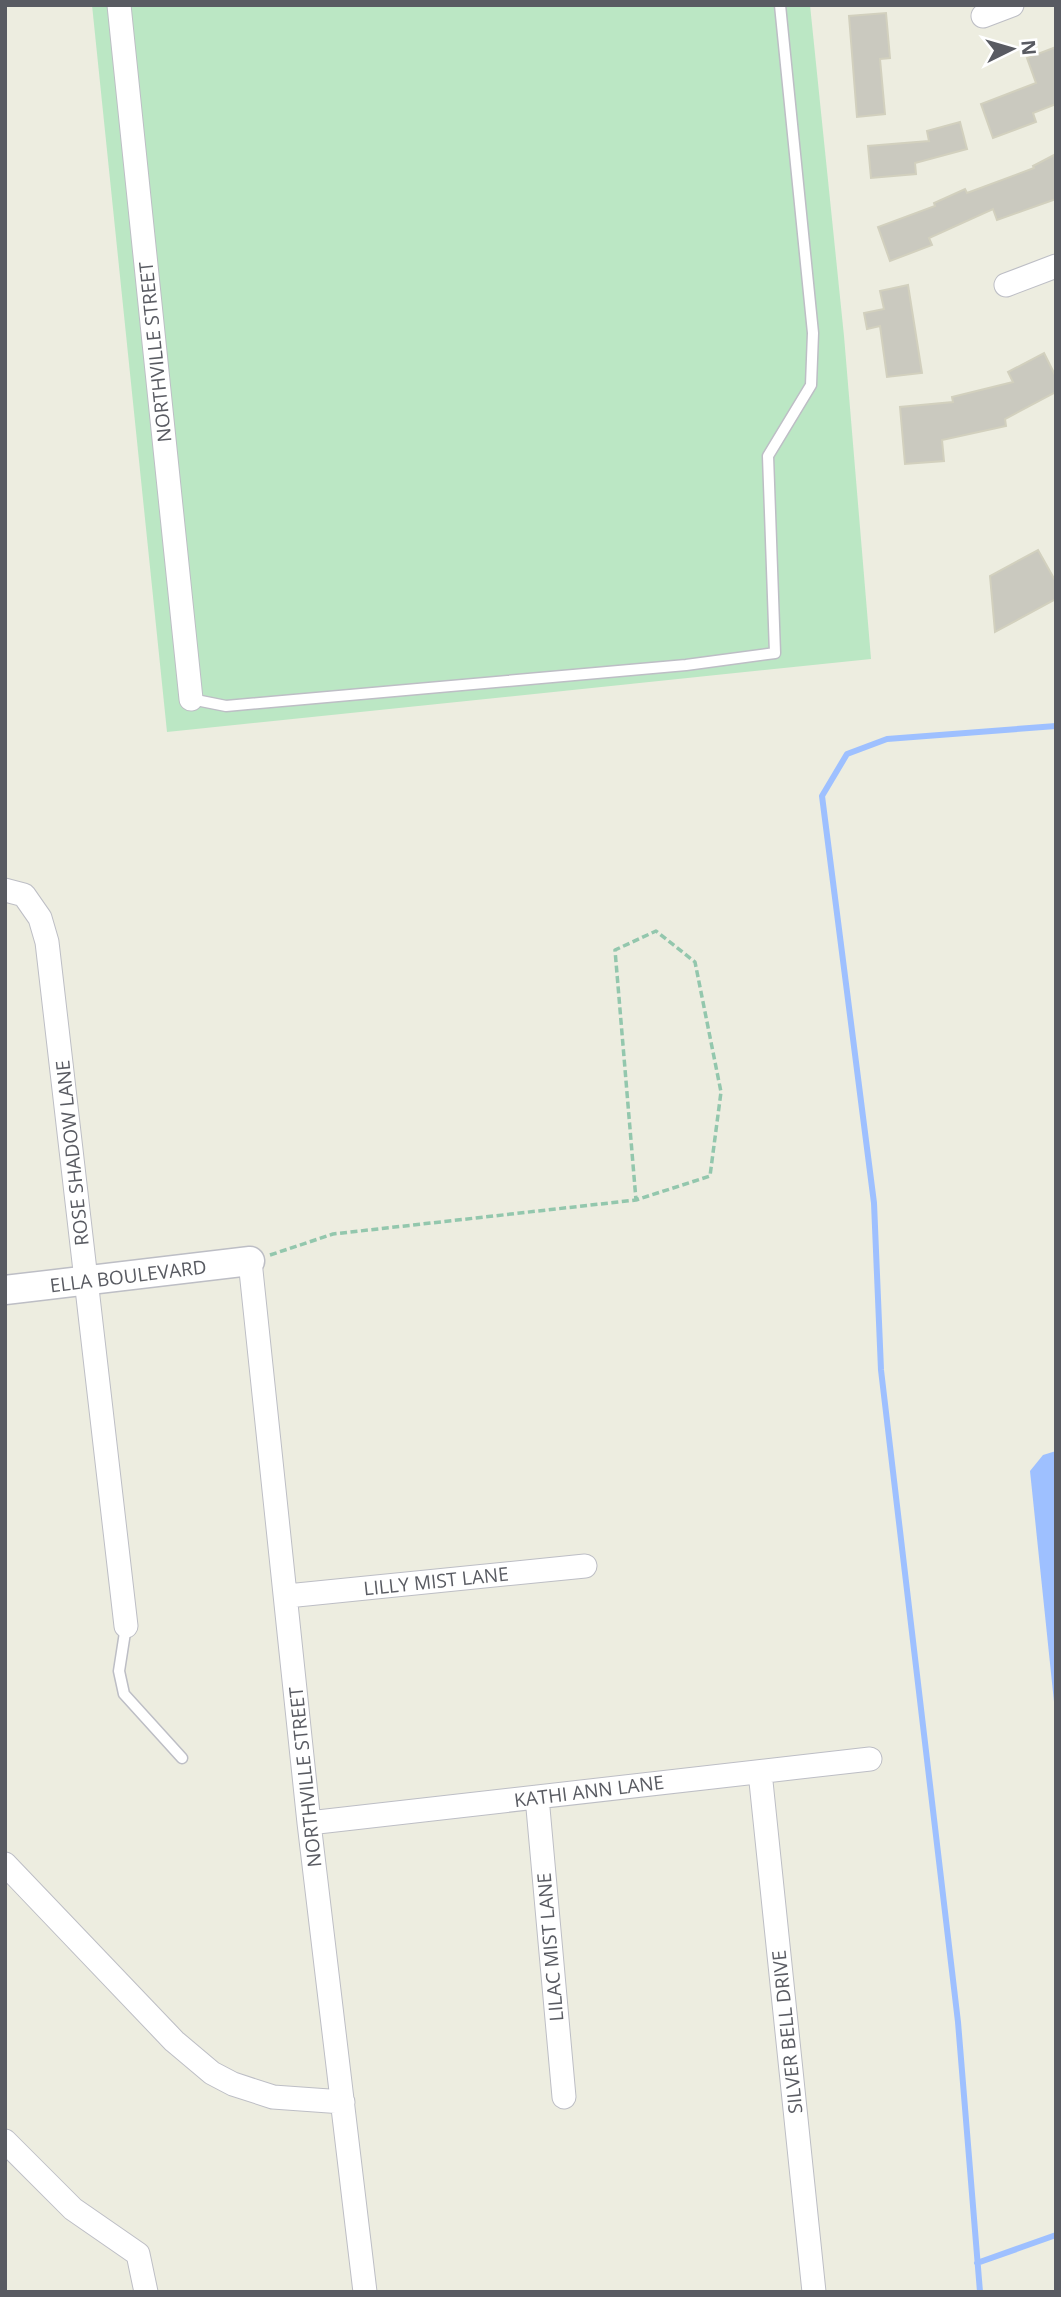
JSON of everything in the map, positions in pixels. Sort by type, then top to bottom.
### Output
[{"type":"street","name":"NORTHVILLE STREET","points":[[118,5],[191,699]]},
{"type":"street","points":[[983,16],[1012,5]]},
{"type":"street","points":[[1006,285],[1056,266]]},
{"type":"street","name":"ROSE SHADOW LANE","points":[[15,892],[40,918],[47,942],[126,1626]]},
{"type":"street","name":"NORTHVILLE STREET","points":[[250,1261],[309,1823],[365,2292]]},
{"type":"street","name":"ELLA BOULEVARD","points":[[5,1290],[250,1261]]},
{"type":"street","name":"LILLY MIST LANE","points":[[287,1596],[585,1566]]},
{"type":"street","name":"KATHI ANN LANE","points":[[309,1823],[870,1759]]},
{"type":"street","name":"SILVER BELL DRIVE","points":[[760,1772],[814,2292]]},
{"type":"street","name":"LILAC MIST LANE","points":[[537,1797],[564,2097]]},
{"type":"street","points":[[5,1864],[174,2041],[212,2074],[273,2097],[343,2102]]},
{"type":"street","points":[[9,2153],[73,2209],[138,2254],[146,2292]]},
{"type":"lane","points":[[191,699],[226,706],[686,665],[775,653],[768,456],[811,385],[813,333],[780,5]]},
{"type":"lane","points":[[126,1626],[119,1671],[124,1694],[182,1759]]},
{"type":"path","points":[[250,1261],[333,1234],[636,1200],[710,1176],[721,1092],[695,962],[656,931],[615,950],[636,1200]]},
{"type":"green space","points":[[92,5],[810,5],[844,336],[871,659],[167,732]]},
{"type":"water","points":[[1056,1451],[1056,1721],[1030,1471],[1043,1455]]},
{"type":"building","points":[[886,13],[890,58],[880,59],[885,114],[857,117],[849,16]]},
{"type":"building","points":[[1056,47],[1056,104],[1033,113],[1036,122],[993,138],[981,104],[1036,83],[1027,58]]},
{"type":"building","points":[[960,122],[967,149],[915,163],[916,174],[871,178],[868,146],[929,141],[927,131]]},
{"type":"building","points":[[1056,154],[1056,199],[997,220],[993,209],[929,238],[932,245],[890,261],[878,227],[935,206],[934,203],[965,189],[967,193],[1034,168],[1033,166]]},
{"type":"building","points":[[908,285],[922,373],[887,377],[880,326],[867,329],[864,313],[884,309],[880,291]]},
{"type":"building","points":[[1044,353],[1056,377],[1056,392],[1005,419],[1006,426],[942,440],[944,461],[905,464],[900,407],[953,402],[952,397],[1013,382],[1008,372]]},
{"type":"building","points":[[1038,550],[1056,582],[1056,599],[995,632],[990,576]]},
{"type":"waterway","points":[[980,2292],[958,2022],[881,1370],[874,1203],[822,796],[847,754],[887,739],[1056,726]]},
{"type":"waterway","points":[[977,2263],[1056,2235]]}]
